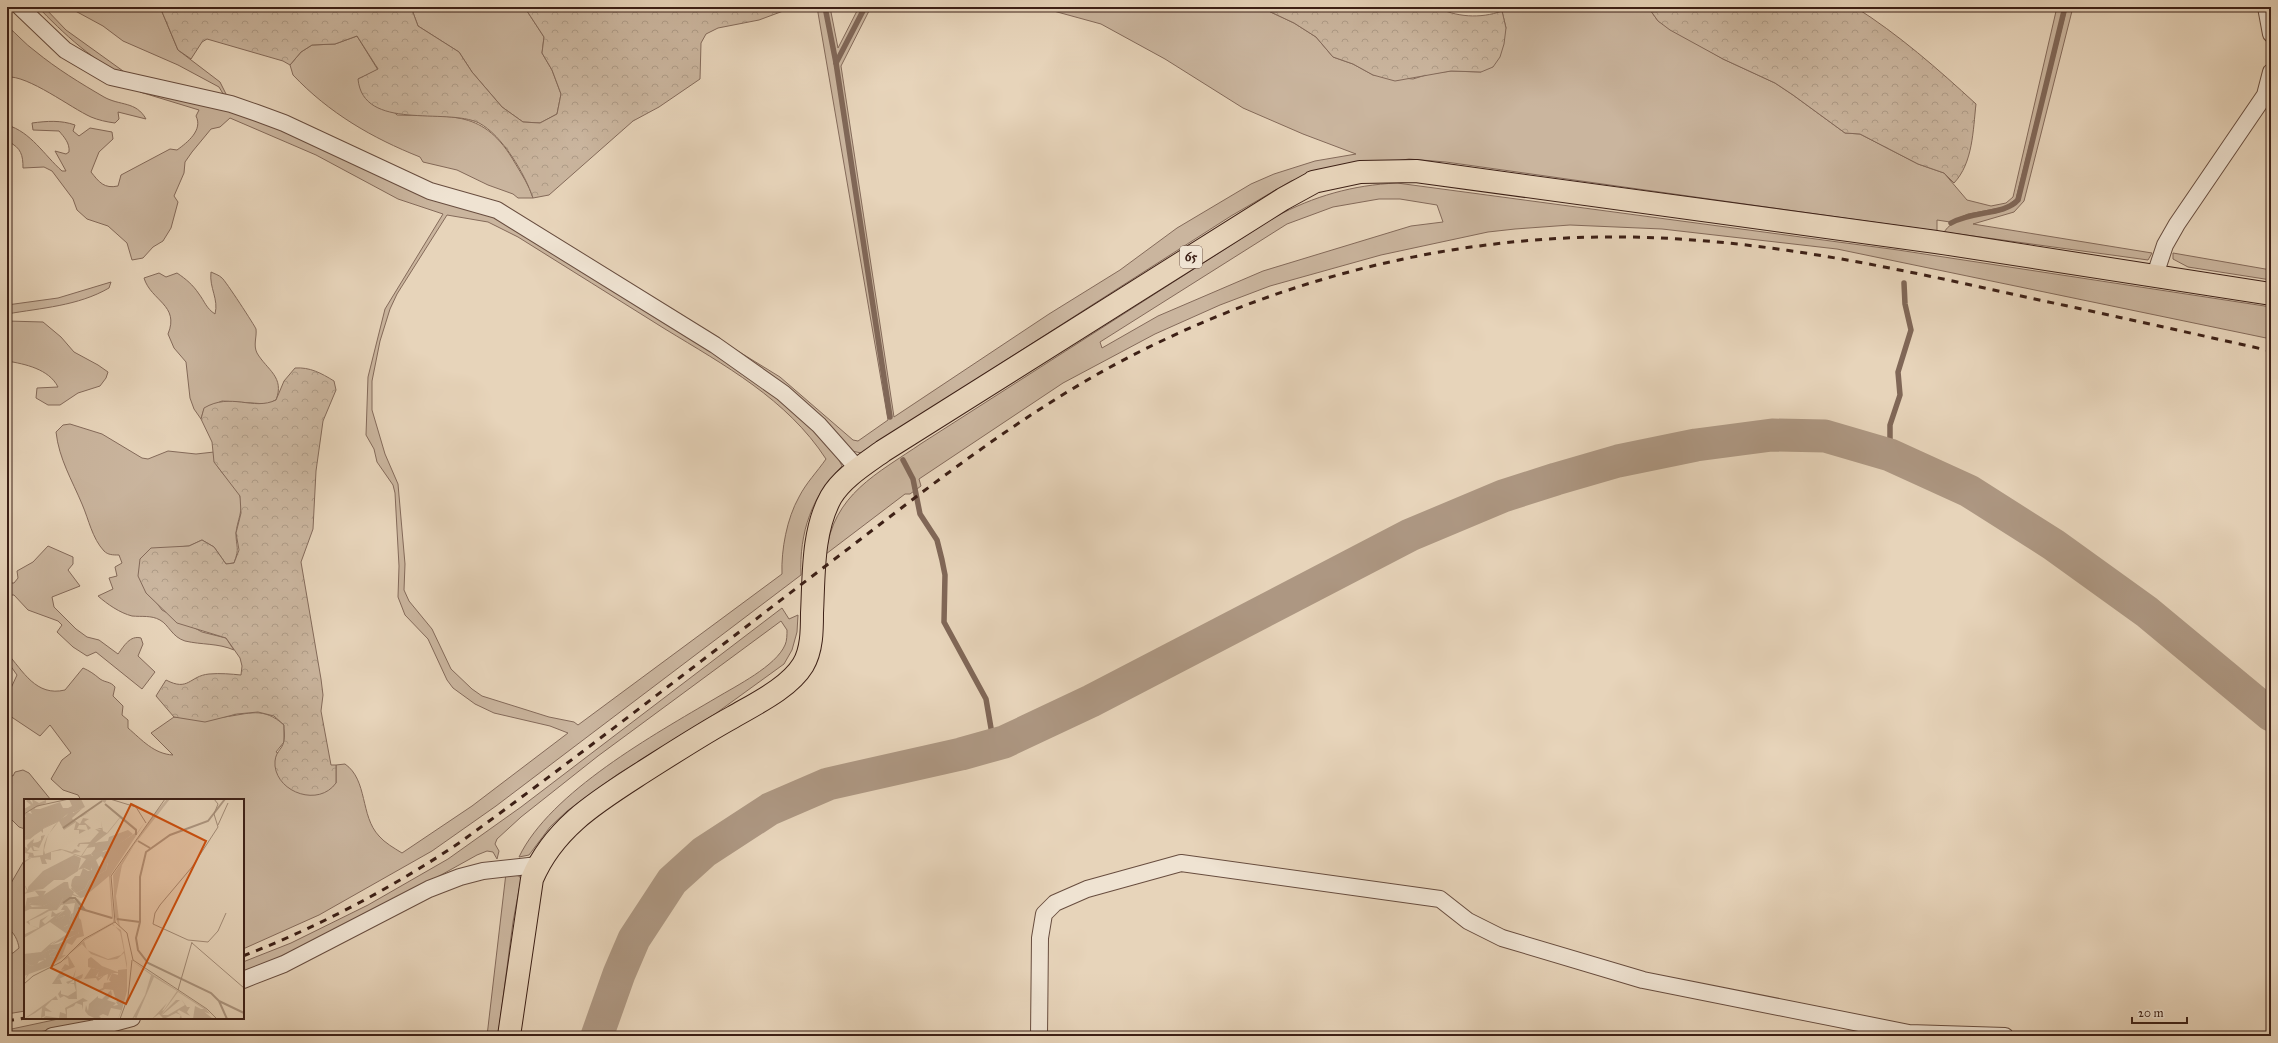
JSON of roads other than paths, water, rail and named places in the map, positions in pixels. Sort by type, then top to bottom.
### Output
[{"type":"main road","name":"65","points":[[509,1036],[532,879],[538,865],[562,833],[578,816],[695,739],[772,694],[803,666],[811,642],[816,548],[821,524],[831,497],[858,469],[1049,345],[1283,199],[1313,182],[1360,172],[1416,170],[1936,242],[2271,294]]},
{"type":"street","points":[[20,7],[65,50],[111,77],[231,104],[284,123],[430,191],[496,210],[715,345],[783,393],[819,425],[858,469]]},
{"type":"street","points":[[2266,7],[2271,34]]},
{"type":"street","points":[[2155,275],[2165,245],[2177,224],[2265,95],[2271,72]]},
{"type":"street","points":[[1038,1036],[1040,938],[1044,914],[1054,903],[1087,889],[1181,863],[1440,899],[1468,921],[1502,938],[1643,980],[1715,996],[1797,1010],[1909,1033],[2005,1036]]},
{"type":"street","points":[[244,980],[284,964],[442,885],[484,872],[538,865]]},
{"type":"street","points":[[52,1036],[95,1028],[128,1019]]},
{"type":"waterway","points":[[825,7],[836,63],[890,417]]},
{"type":"waterway","points":[[836,63],[865,7]]},
{"type":"waterway","points":[[1951,223],[1968,216],[2005,208],[2018,200],[2065,7]]},
{"type":"waterway","points":[[1890,455],[1890,425],[1900,395],[1898,372],[1911,330],[1905,304],[1904,283]]},
{"type":"waterway","points":[[597,1036],[619,974],[634,939],[672,881],[704,852],[770,809],[828,784],[961,754],[1004,742],[1091,701],[1410,535],[1503,496],[1556,479],[1618,461],[1696,445],[1772,435],[1825,436],[1890,455],[1969,491],[2054,545],[2147,612],[2271,715]]},
{"type":"waterway","points":[[903,460],[913,479],[920,514],[937,540],[945,575],[944,622],[986,699],[992,734],[1004,742]]},
{"type":"railway","points":[[244,956],[271,945],[354,906],[408,876],[459,843],[604,735],[952,470],[1026,418],[1064,394],[1143,350],[1206,321],[1271,296],[1337,275],[1404,259],[1472,247],[1540,240],[1609,237],[1722,242],[1806,253],[1890,268],[2271,351]]},
{"type":"railway","points":[[7,1021],[24,1018]]}]
